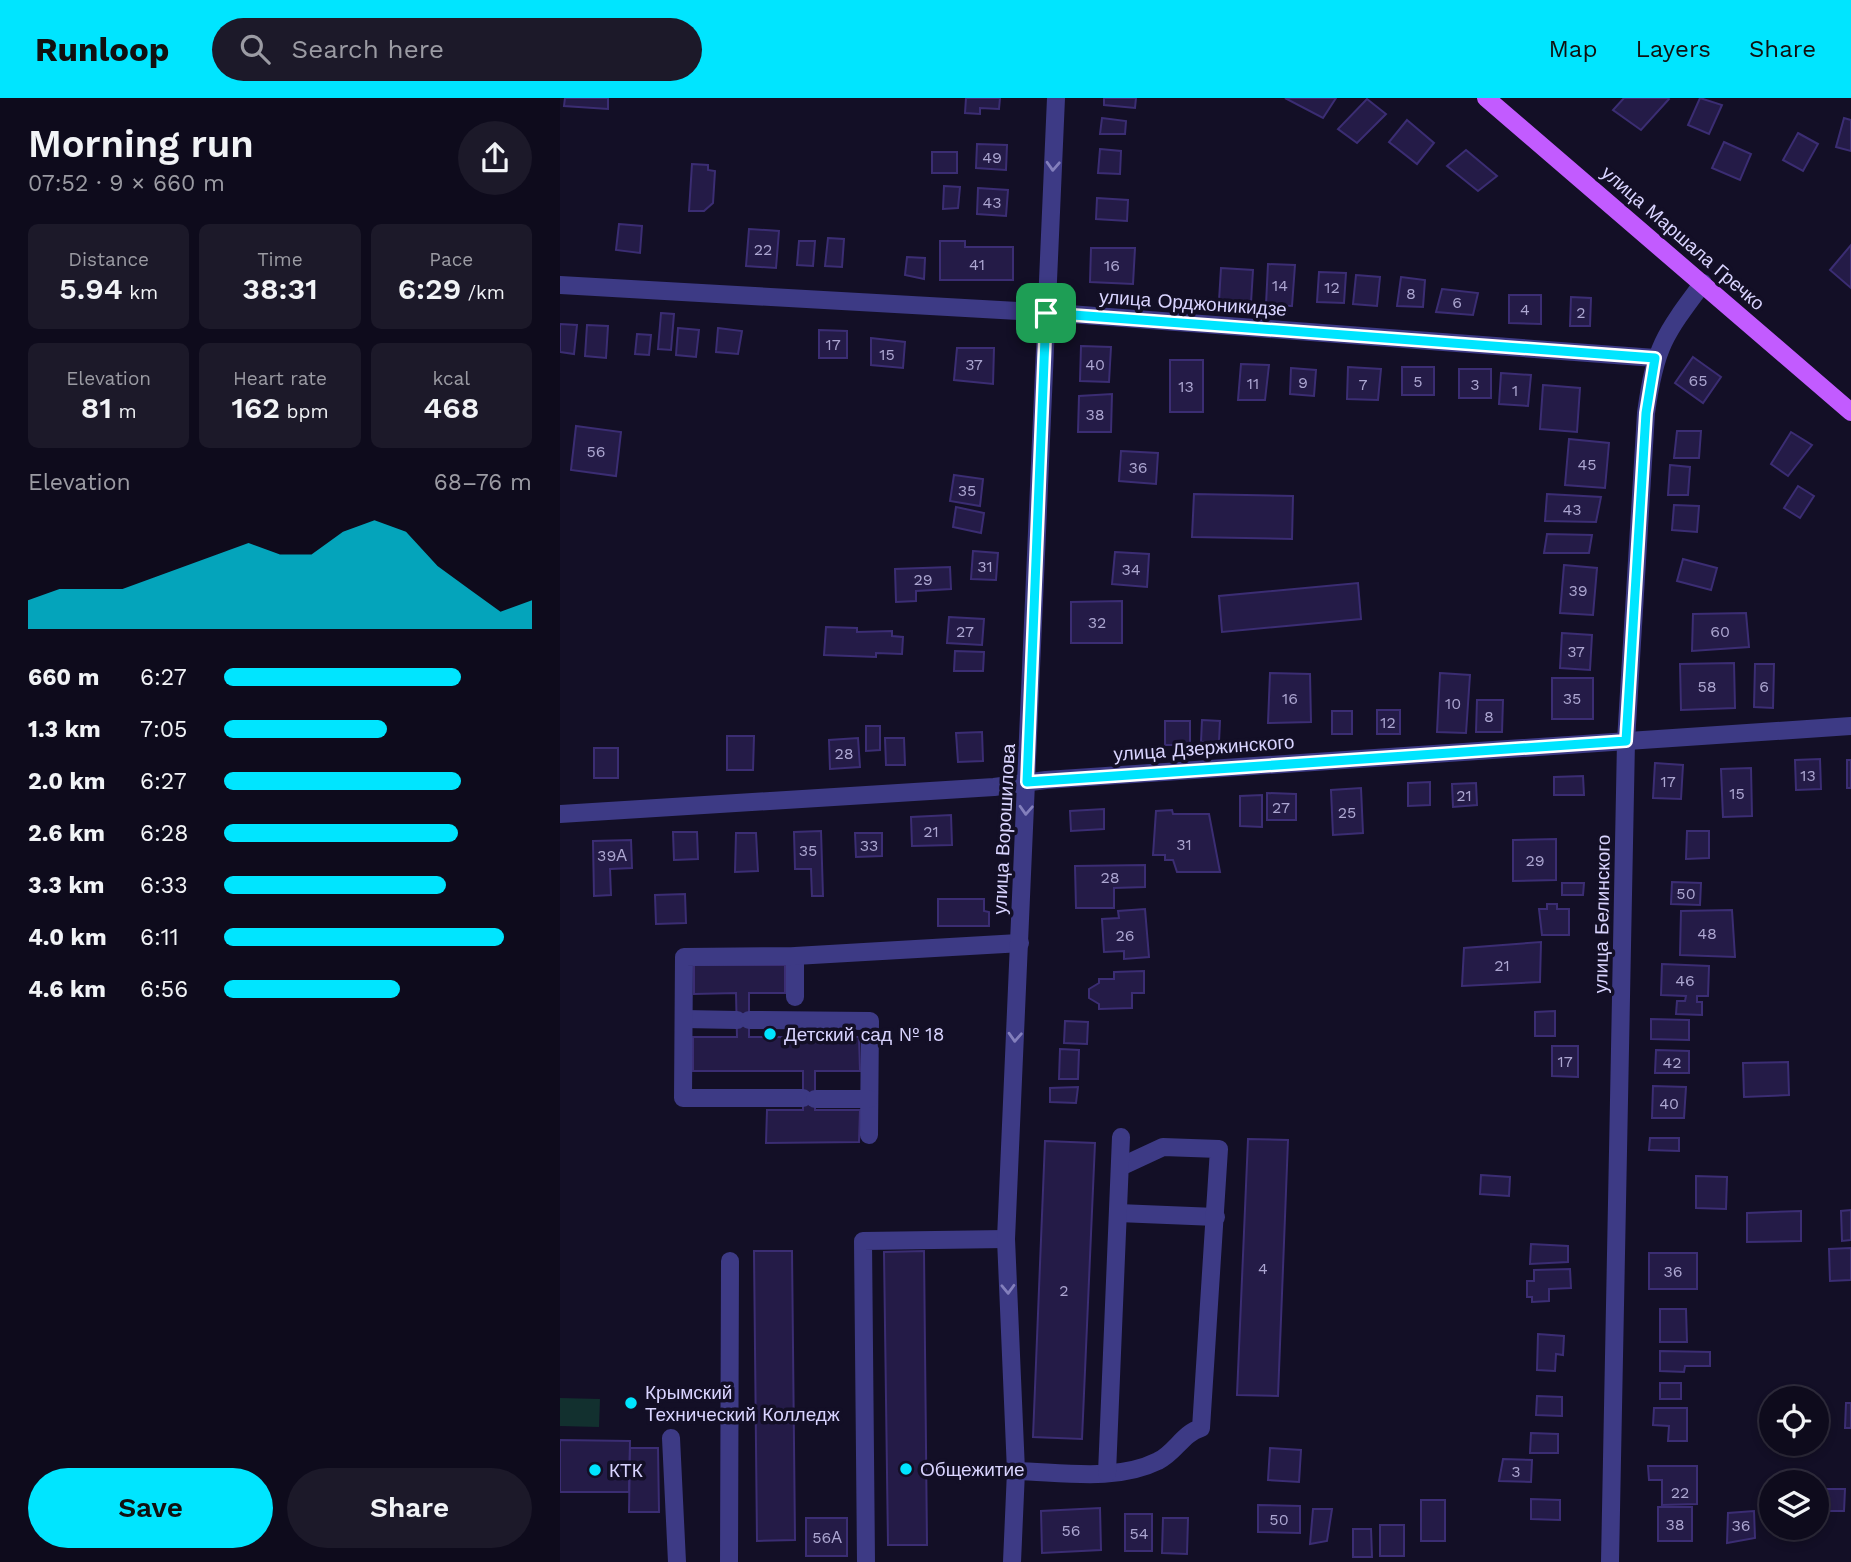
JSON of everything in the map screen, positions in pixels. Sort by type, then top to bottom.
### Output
[{"type":"main road","name":"улица Маршала Гречко","points":[[1486,98],[1851,412]]},
{"type":"street","name":"улица Ворошилова","points":[[1012,1562],[1016,1471],[1006,1239],[1056,98]]},
{"type":"street","name":"улица Белинского","points":[[1610,1562],[1626,741],[1646,413],[1655,358],[1662,339],[1703,283]]},
{"type":"street","name":"улица Орджоникидзе","points":[[560,285],[1046,313],[1655,358]]},
{"type":"street","name":"улица Дзержинского","points":[[560,814],[1851,726]]},
{"type":"street","points":[[869,1099],[683,1098],[684,957],[795,956],[1020,943]]},
{"type":"street","points":[[794,997],[795,956]]},
{"type":"street","points":[[684,1019],[870,1021],[869,1135]]},
{"type":"street","points":[[1107,1474],[1121,1138]]},
{"type":"street","points":[[1016,1471],[1107,1474],[1158,1462],[1189,1434],[1201,1428],[1219,1149],[1163,1147],[1120,1167]]},
{"type":"street","points":[[1118,1213],[1216,1217]]},
{"type":"street","points":[[866,1562],[863,1241],[1006,1239]]},
{"type":"street","points":[[729,1562],[730,1261]]},
{"type":"street","points":[[671,1438],[677,1562]]},
{"type":"green space","points":[[560,1398],[600,1399],[599,1427],[560,1426]]},
{"type":"building","points":[[565,98],[608,98],[608,109],[564,106]]},
{"type":"building","points":[[966,98],[1000,98],[999,109],[980,108],[980,114],[965,113]]},
{"type":"building","points":[[1104,98],[1136,98],[1135,108],[1104,105]]},
{"type":"building","points":[[1285,98],[1336,98],[1323,118]]},
{"type":"building","points":[[1624,98],[1669,99],[1641,130],[1613,110]]},
{"type":"building","points":[[1700,98],[1722,105],[1709,134],[1688,125]]},
{"type":"building","points":[[1367,99],[1386,114],[1357,143],[1338,129]]},
{"type":"building","points":[[1102,118],[1126,121],[1125,134],[1100,134]]},
{"type":"building","points":[[1844,118],[1851,120],[1851,151],[1836,147]]},
{"type":"building","points":[[1407,120],[1434,143],[1417,164],[1389,142]]},
{"type":"building","points":[[1798,133],[1818,144],[1803,171],[1783,160]]},
{"type":"building","points":[[1724,142],[1751,154],[1740,180],[1712,168]]},
{"type":"building","points":[[977,144],[1007,145],[1006,170],[976,168]]},
{"type":"building","points":[[1100,149],[1121,151],[1120,174],[1098,173]]},
{"type":"building","points":[[1466,150],[1497,176],[1478,191],[1447,166]]},
{"type":"building","points":[[932,152],[957,152],[957,173],[932,173]]},
{"type":"building","points":[[692,164],[708,165],[708,170],[715,171],[713,203],[704,211],[689,211]]},
{"type":"building","points":[[944,186],[960,187],[958,208],[943,209]]},
{"type":"building","points":[[978,188],[1008,190],[1006,216],[977,214]]},
{"type":"building","points":[[1097,198],[1128,200],[1127,221],[1096,219]]},
{"type":"building","points":[[619,224],[642,226],[640,253],[616,250]]},
{"type":"building","points":[[749,229],[779,231],[776,268],[746,266]]},
{"type":"building","points":[[828,238],[844,239],[842,267],[825,266]]},
{"type":"building","points":[[799,241],[815,241],[813,266],[797,265]]},
{"type":"building","points":[[940,241],[965,241],[965,247],[1013,247],[1013,280],[940,280]]},
{"type":"building","points":[[1851,245],[1851,288],[1830,270]]},
{"type":"building","points":[[1091,248],[1135,248],[1133,284],[1090,282]]},
{"type":"building","points":[[907,257],[925,258],[924,279],[905,275]]},
{"type":"building","points":[[1268,264],[1295,265],[1292,306],[1266,305]]},
{"type":"building","points":[[1221,268],[1253,270],[1251,303],[1219,301]]},
{"type":"building","points":[[1319,272],[1346,273],[1344,303],[1317,302]]},
{"type":"building","points":[[1356,275],[1380,277],[1377,306],[1353,304]]},
{"type":"building","points":[[1401,277],[1425,280],[1423,307],[1397,306]]},
{"type":"building","points":[[1442,289],[1478,293],[1473,315],[1436,312]]},
{"type":"building","points":[[1509,295],[1541,295],[1541,324],[1509,323]]},
{"type":"building","points":[[1571,297],[1591,298],[1590,326],[1570,326]]},
{"type":"building","points":[[661,313],[674,314],[671,350],[658,349]]},
{"type":"building","points":[[560,324],[577,325],[574,354],[560,352]]},
{"type":"building","points":[[587,325],[608,326],[606,358],[585,356]]},
{"type":"building","points":[[678,328],[699,330],[696,357],[676,355]]},
{"type":"building","points":[[718,328],[742,331],[738,354],[716,352]]},
{"type":"building","points":[[819,330],[847,331],[847,358],[819,358]]},
{"type":"building","points":[[637,334],[651,335],[649,355],[635,354]]},
{"type":"building","points":[[871,338],[905,342],[903,368],[871,365]]},
{"type":"building","points":[[1081,346],[1111,347],[1109,382],[1080,381]]},
{"type":"building","points":[[957,348],[994,348],[993,384],[954,380]]},
{"type":"building","points":[[1693,357],[1721,377],[1703,403],[1675,383]]},
{"type":"building","points":[[1170,360],[1203,360],[1203,412],[1170,412]]},
{"type":"building","points":[[1241,364],[1269,365],[1265,400],[1238,400]]},
{"type":"building","points":[[1348,367],[1381,369],[1378,400],[1347,399]]},
{"type":"building","points":[[1402,367],[1434,367],[1434,395],[1402,395]]},
{"type":"building","points":[[1291,368],[1316,370],[1314,396],[1290,394]]},
{"type":"building","points":[[1459,369],[1491,369],[1491,398],[1459,398]]},
{"type":"building","points":[[1501,373],[1531,375],[1528,406],[1499,404]]},
{"type":"building","points":[[1543,385],[1580,388],[1577,432],[1540,429]]},
{"type":"building","points":[[1112,394],[1111,432],[1078,432],[1079,396]]},
{"type":"building","points":[[576,426],[621,432],[616,476],[571,470]]},
{"type":"building","points":[[1677,431],[1701,431],[1699,458],[1674,458]]},
{"type":"building","points":[[1791,432],[1812,445],[1788,476],[1771,464]]},
{"type":"building","points":[[1569,439],[1609,443],[1605,488],[1565,485]]},
{"type":"building","points":[[1121,451],[1158,453],[1156,484],[1119,481]]},
{"type":"building","points":[[1670,465],[1690,467],[1688,495],[1668,495]]},
{"type":"building","points":[[954,475],[983,479],[980,506],[950,501]]},
{"type":"building","points":[[1798,486],[1814,496],[1800,518],[1784,508]]},
{"type":"building","points":[[1194,494],[1293,496],[1292,539],[1192,537]]},
{"type":"building","points":[[1547,494],[1601,497],[1596,522],[1545,521]]},
{"type":"building","points":[[1674,505],[1699,506],[1697,532],[1672,530]]},
{"type":"building","points":[[956,507],[984,513],[981,533],[953,527]]},
{"type":"building","points":[[1547,534],[1592,535],[1589,553],[1544,553]]},
{"type":"building","points":[[973,551],[998,553],[996,580],[971,579]]},
{"type":"building","points":[[1115,552],[1149,554],[1147,587],[1112,584]]},
{"type":"building","points":[[1683,559],[1717,568],[1711,590],[1677,581]]},
{"type":"building","points":[[1564,565],[1597,568],[1593,615],[1560,613]]},
{"type":"building","points":[[950,567],[951,589],[916,591],[916,601],[896,602],[895,569]]},
{"type":"building","points":[[1358,583],[1361,619],[1222,632],[1219,596]]},
{"type":"building","points":[[1122,601],[1122,643],[1071,643],[1071,602]]},
{"type":"building","points":[[1746,613],[1749,647],[1692,651],[1693,614]]},
{"type":"building","points":[[949,617],[984,619],[982,645],[947,643]]},
{"type":"building","points":[[826,627],[857,628],[857,632],[892,631],[892,636],[903,637],[902,654],[876,653],[876,657],[824,655]]},
{"type":"building","points":[[1562,633],[1592,635],[1590,670],[1560,668]]},
{"type":"building","points":[[955,651],[984,652],[983,671],[954,671]]},
{"type":"building","points":[[1734,663],[1735,708],[1681,710],[1680,664]]},
{"type":"building","points":[[1755,664],[1774,664],[1773,708],[1754,707]]},
{"type":"building","points":[[1270,673],[1310,674],[1311,722],[1268,723]]},
{"type":"building","points":[[1440,673],[1470,675],[1466,733],[1437,732]]},
{"type":"building","points":[[1552,678],[1593,678],[1593,719],[1552,719]]},
{"type":"building","points":[[1477,700],[1503,700],[1502,732],[1476,732]]},
{"type":"building","points":[[1377,710],[1400,710],[1400,734],[1377,734]]},
{"type":"building","points":[[1332,711],[1352,711],[1352,734],[1332,734]]},
{"type":"building","points":[[1202,720],[1220,721],[1219,742],[1201,742]]},
{"type":"building","points":[[1165,721],[1190,721],[1190,745],[1165,745]]},
{"type":"building","points":[[866,726],[880,726],[880,750],[866,751]]},
{"type":"building","points":[[982,732],[983,761],[958,762],[956,733]]},
{"type":"building","points":[[727,736],[754,736],[753,770],[727,770]]},
{"type":"building","points":[[858,738],[860,767],[830,769],[829,740]]},
{"type":"building","points":[[885,738],[904,738],[905,765],[886,765]]},
{"type":"building","points":[[594,748],[618,748],[618,778],[594,778]]},
{"type":"building","points":[[1820,759],[1821,789],[1796,790],[1795,760]]},
{"type":"building","points":[[1847,760],[1851,760],[1851,788],[1847,788]]},
{"type":"building","points":[[1655,763],[1683,765],[1681,799],[1653,798]]},
{"type":"building","points":[[1751,768],[1752,816],[1723,817],[1721,769]]},
{"type":"building","points":[[1583,776],[1584,795],[1554,795],[1554,777]]},
{"type":"building","points":[[1430,782],[1430,805],[1408,806],[1408,783]]},
{"type":"building","points":[[1476,783],[1477,805],[1453,807],[1452,784]]},
{"type":"building","points":[[1361,788],[1363,833],[1333,835],[1331,790]]},
{"type":"building","points":[[1267,793],[1296,794],[1296,820],[1267,820]]},
{"type":"building","points":[[1262,795],[1262,827],[1240,826],[1240,796]]},
{"type":"building","points":[[1104,809],[1104,829],[1071,831],[1070,811]]},
{"type":"building","points":[[1172,810],[1173,814],[1209,814],[1220,872],[1177,872],[1173,860],[1165,860],[1165,855],[1153,855],[1156,811]]},
{"type":"building","points":[[951,815],[952,845],[912,846],[911,817]]},
{"type":"building","points":[[821,831],[823,896],[812,896],[811,869],[795,869],[794,832]]},
{"type":"building","points":[[1687,831],[1709,831],[1709,858],[1686,859]]},
{"type":"building","points":[[673,832],[697,832],[698,859],[674,860]]},
{"type":"building","points":[[736,833],[756,833],[758,871],[735,872]]},
{"type":"building","points":[[855,833],[882,833],[882,856],[856,857]]},
{"type":"building","points":[[1556,839],[1556,880],[1513,881],[1513,840]]},
{"type":"building","points":[[631,840],[632,868],[610,869],[611,895],[594,896],[593,841]]},
{"type":"building","points":[[1145,865],[1145,887],[1114,888],[1114,908],[1076,908],[1075,866]]},
{"type":"building","points":[[1672,882],[1701,883],[1700,905],[1671,904]]},
{"type":"building","points":[[1562,883],[1584,883],[1583,895],[1562,895]]},
{"type":"building","points":[[685,894],[686,923],[656,924],[655,895]]},
{"type":"building","points":[[938,899],[984,899],[984,911],[989,912],[989,926],[938,926]]},
{"type":"building","points":[[1547,904],[1557,904],[1557,909],[1569,909],[1569,935],[1542,935],[1539,909],[1547,909]]},
{"type":"building","points":[[1145,909],[1149,957],[1124,959],[1124,951],[1104,952],[1102,919],[1119,918],[1118,911]]},
{"type":"building","points":[[1732,910],[1735,957],[1680,955],[1681,911]]},
{"type":"building","points":[[1541,942],[1540,982],[1462,986],[1464,948]]},
{"type":"building","points":[[1662,964],[1709,966],[1708,996],[1697,996],[1697,1002],[1702,1002],[1702,1015],[1676,1014],[1677,1001],[1685,1001],[1686,996],[1661,995]]},
{"type":"building","points":[[694,965],[785,965],[785,993],[749,993],[749,1037],[859,1037],[860,1071],[815,1071],[815,1110],[860,1110],[859,1142],[766,1143],[767,1110],[803,1110],[803,1071],[693,1071],[693,1037],[737,1037],[736,993],[694,994]]},
{"type":"building","points":[[1144,971],[1144,993],[1132,993],[1132,1008],[1099,1009],[1099,1004],[1089,998],[1089,989],[1099,983],[1099,979],[1114,979],[1114,972]]},
{"type":"building","points":[[1555,1011],[1555,1036],[1535,1036],[1535,1012]]},
{"type":"building","points":[[1651,1019],[1689,1020],[1689,1040],[1651,1039]]},
{"type":"building","points":[[1065,1021],[1088,1022],[1087,1044],[1064,1043]]},
{"type":"building","points":[[1552,1046],[1578,1046],[1578,1077],[1552,1076]]},
{"type":"building","points":[[1060,1049],[1079,1050],[1078,1079],[1059,1079]]},
{"type":"building","points":[[1656,1050],[1689,1051],[1689,1073],[1655,1073]]},
{"type":"building","points":[[1788,1062],[1789,1095],[1744,1097],[1743,1063]]},
{"type":"building","points":[[1653,1086],[1686,1087],[1684,1118],[1652,1118]]},
{"type":"building","points":[[1078,1087],[1076,1103],[1050,1102],[1050,1088]]},
{"type":"building","points":[[1650,1138],[1679,1138],[1679,1151],[1649,1150]]},
{"type":"building","points":[[1248,1139],[1288,1140],[1278,1396],[1237,1395]]},
{"type":"building","points":[[1045,1141],[1095,1143],[1082,1439],[1033,1437]]},
{"type":"building","points":[[1481,1175],[1510,1177],[1509,1196],[1480,1194]]},
{"type":"building","points":[[1696,1176],[1727,1177],[1726,1209],[1696,1208]]},
{"type":"building","points":[[1851,1210],[1851,1240],[1842,1241],[1841,1211]]},
{"type":"building","points":[[1801,1211],[1801,1241],[1747,1242],[1747,1213]]},
{"type":"building","points":[[1531,1244],[1568,1246],[1568,1262],[1530,1264]]},
{"type":"building","points":[[1851,1248],[1851,1280],[1830,1281],[1829,1249]]},
{"type":"building","points":[[754,1251],[792,1251],[795,1540],[757,1541]]},
{"type":"building","name":"Общежитие","points":[[924,1251],[927,1545],[888,1545],[884,1252]]},
{"type":"building","points":[[1649,1253],[1697,1253],[1697,1289],[1649,1289]]},
{"type":"building","points":[[1570,1269],[1571,1288],[1549,1289],[1549,1301],[1532,1302],[1532,1297],[1527,1297],[1527,1281],[1534,1281],[1534,1270]]},
{"type":"building","points":[[1660,1309],[1686,1309],[1687,1342],[1660,1342]]},
{"type":"building","points":[[1538,1334],[1564,1336],[1563,1355],[1556,1354],[1555,1371],[1537,1370]]},
{"type":"building","points":[[1660,1351],[1710,1352],[1710,1366],[1685,1366],[1684,1372],[1660,1371]]},
{"type":"building","points":[[1660,1383],[1681,1383],[1681,1399],[1660,1399]]},
{"type":"building","points":[[1537,1396],[1562,1397],[1562,1416],[1536,1415]]},
{"type":"building","points":[[1846,1403],[1851,1403],[1851,1428],[1845,1428]]},
{"type":"building","points":[[1654,1408],[1687,1408],[1687,1441],[1668,1441],[1669,1426],[1653,1425]]},
{"type":"building","points":[[1531,1433],[1558,1434],[1558,1453],[1530,1453]]},
{"type":"building","name":"КТК","points":[[560,1440],[630,1441],[629,1492],[560,1492]]},
{"type":"building","points":[[630,1448],[658,1448],[659,1512],[629,1512]]},
{"type":"building","points":[[1270,1448],[1301,1450],[1299,1482],[1268,1480]]},
{"type":"building","points":[[1503,1459],[1532,1460],[1531,1482],[1499,1481]]},
{"type":"building","points":[[1648,1466],[1697,1466],[1697,1504],[1662,1505],[1662,1480],[1649,1480]]},
{"type":"building","points":[[1829,1489],[1845,1489],[1844,1511],[1829,1511]]},
{"type":"building","points":[[1531,1499],[1560,1500],[1560,1520],[1531,1519]]},
{"type":"building","points":[[1421,1500],[1445,1500],[1445,1541],[1421,1541]]},
{"type":"building","points":[[1258,1505],[1300,1506],[1300,1533],[1258,1532]]},
{"type":"building","points":[[1658,1507],[1692,1507],[1692,1541],[1658,1541]]},
{"type":"building","points":[[1100,1508],[1101,1550],[1042,1553],[1041,1511]]},
{"type":"building","points":[[1313,1509],[1332,1509],[1327,1541],[1310,1544]]},
{"type":"building","points":[[1754,1511],[1755,1538],[1727,1543],[1728,1513]]},
{"type":"building","points":[[1125,1514],[1152,1514],[1152,1551],[1125,1551]]},
{"type":"building","points":[[806,1518],[847,1518],[847,1556],[806,1556]]},
{"type":"building","points":[[1163,1518],[1188,1518],[1187,1554],[1162,1553]]},
{"type":"building","points":[[1380,1525],[1404,1525],[1404,1556],[1380,1556]]},
{"type":"building","points":[[1353,1529],[1371,1529],[1372,1557],[1353,1557]]},
{"type":"place","name":"Детский сад № 18","points":[[770,1034]]},
{"type":"place","name":"Крымский Технический Колледж","points":[[631,1403]]},
{"type":"place","name":"Общежитие","points":[[906,1469]]},
{"type":"place","name":"КТК","points":[[595,1470]]},
{"type":"route","points":[[1046,313],[1655,358],[1646,413],[1626,741],[1027,782],[1046,313]]}]
